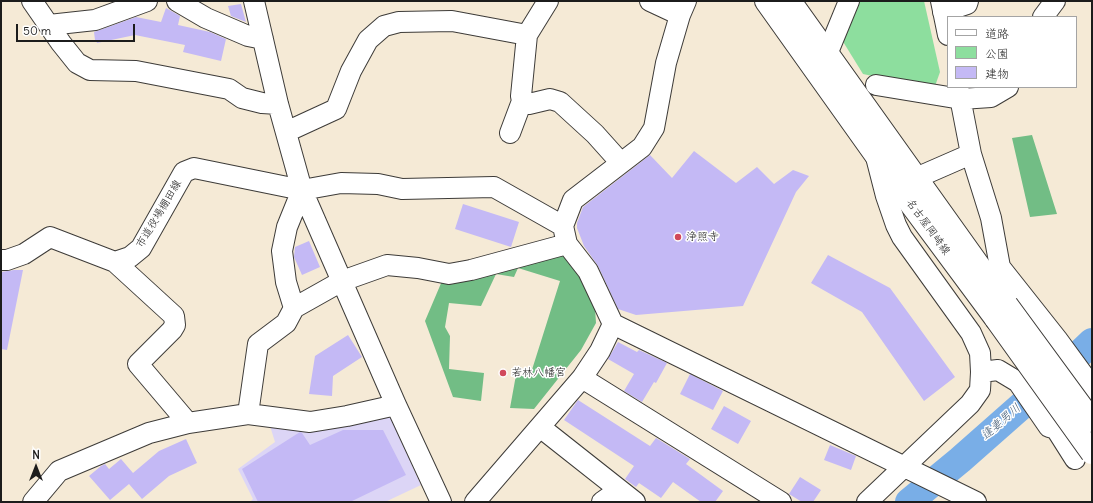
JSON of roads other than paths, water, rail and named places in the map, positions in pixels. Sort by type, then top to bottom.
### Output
[{"type":"main road","name":"名古屋岡崎線","points":[[766,1],[874,152],[1002,312],[1092,421]]},
{"type":"main road","name":"名古屋岡崎線","points":[[790,1],[828,52],[916,178],[1002,312],[1084,456]]},
{"type":"street","points":[[32,1],[61,43],[77,63],[90,70],[136,71],[229,89],[242,98],[262,103],[278,104]]},
{"type":"street","points":[[49,25],[95,20],[147,1]]},
{"type":"street","points":[[177,1],[206,18],[248,36],[263,39]]},
{"type":"street","points":[[254,1],[278,104],[302,190],[396,405],[442,502]]},
{"type":"street","points":[[510,133],[522,101],[521,96],[527,35],[548,1]]},
{"type":"street","points":[[565,235],[573,200],[642,146],[654,128],[666,63],[683,8],[650,1]]},
{"type":"street","points":[[828,52],[849,1]]},
{"type":"street","points":[[947,30],[942,6],[967,4],[968,1]]},
{"type":"street","points":[[1045,16],[1055,1]]},
{"type":"street","points":[[286,132],[336,109],[351,72],[368,40],[384,26],[399,22],[452,21],[527,35]]},
{"type":"street","points":[[876,85],[991,97],[1006,88]]},
{"type":"street","points":[[960,93],[971,154],[991,218],[1000,267],[1058,339],[1090,384],[1092,397],[1088,406],[1062,429],[1052,428]]},
{"type":"street","points":[[522,101],[529,104],[550,99],[560,102],[595,134],[621,163]]},
{"type":"street","points":[[867,502],[970,404],[980,390],[982,372],[980,354],[971,333],[902,237],[896,225],[886,196],[874,152]]},
{"type":"street","points":[[916,178],[971,154]]},
{"type":"street","name":"市道役場棚田線","points":[[115,262],[130,257],[141,248],[184,172],[194,168],[302,190]]},
{"type":"street","points":[[302,190],[342,183],[378,184],[402,189],[494,186],[565,235],[588,271],[613,324],[973,500]]},
{"type":"street","points":[[294,308],[286,282],[282,251],[287,227],[302,190]]},
{"type":"street","points":[[248,414],[258,344],[286,323],[294,308],[342,281],[387,265],[418,268],[449,274],[471,270],[565,235]]},
{"type":"street","points":[[1,260],[7,260],[24,254],[50,237],[115,262],[174,316],[175,324],[172,330],[138,364],[188,423]]},
{"type":"street","points":[[475,502],[582,378],[600,351],[613,324]]},
{"type":"street","points":[[982,372],[998,370],[1018,382],[1052,428],[1084,456]]},
{"type":"street","points":[[582,378],[781,502]]},
{"type":"street","points":[[33,502],[60,471],[149,433],[188,423],[248,414],[310,422],[347,416],[396,405]]},
{"type":"street","points":[[540,428],[635,502]]},
{"type":"street","points":[[602,502],[619,490]]},
{"type":"waterway","name":"逢妻男川","points":[[909,502],[960,460],[1092,342]]},
{"type":"place","name":"浄照寺","points":[[678,237]]},
{"type":"place","name":"若林八幡宮","points":[[503,373]]}]
